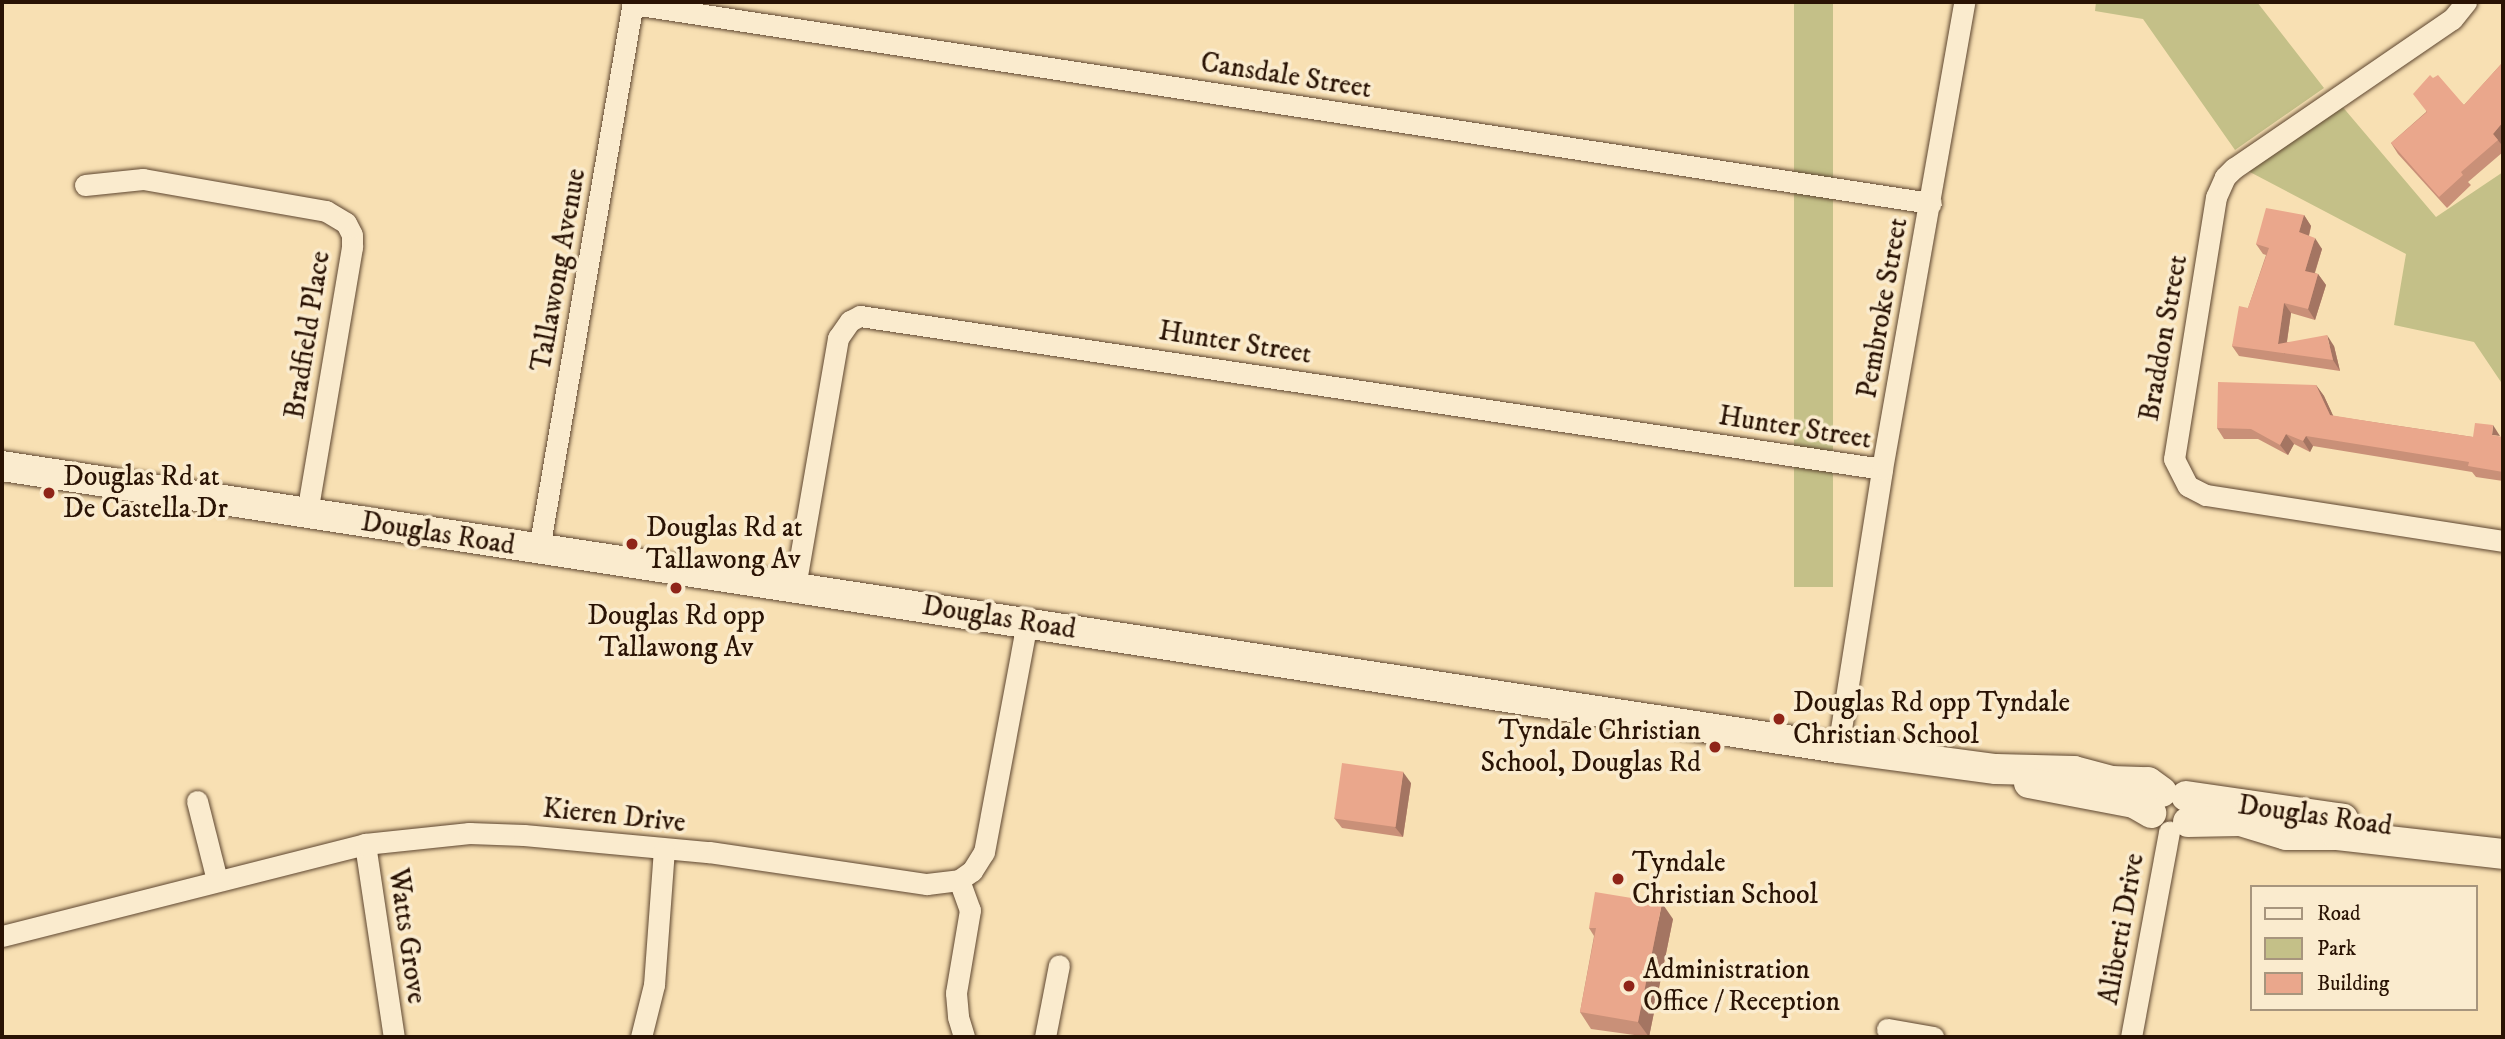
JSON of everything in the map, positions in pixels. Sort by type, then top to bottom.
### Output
[{"type":"street","name":"Pembroke Street","points":[[1838,748],[1882,469],[1964,2]]},
{"type":"street","name":"Braddon Street","points":[[2466,2],[2452,19],[2234,168],[2225,177],[2216,197],[2174,459],[2188,486],[2206,495],[2503,541]]},
{"type":"street","name":"Cansdale Street","points":[[633,3],[1931,202]]},
{"type":"street","name":"Tallawong Avenue","points":[[540,549],[633,3]]},
{"type":"street","name":"Bradfield Place","points":[[85,184],[143,179],[326,211],[346,223],[352,235],[352,247],[307,514]]},
{"type":"street","name":"Hunter Street","points":[[795,587],[838,338],[850,321],[860,316],[1882,469]]},
{"type":"street","name":"Douglas Road","points":[[2,466],[1838,748],[1996,769],[2032,785],[2240,821],[2286,835],[2337,835],[2404,845],[2440,845],[2503,854]]},
{"type":"street","points":[[964,1037],[958,1017],[957,993],[970,910],[960,880],[972,871],[984,852],[1027,623]]},
{"type":"street","points":[[197,801],[217,880]]},
{"type":"street","name":"Aliberti Drive","points":[[2131,1037],[2171,811]]},
{"type":"street","name":"Kieren Drive","points":[[2,936],[365,844],[469,833],[524,835],[664,850],[709,852],[927,884],[960,880]]},
{"type":"street","name":"Watts Grove","points":[[365,844],[394,1037]]},
{"type":"street","points":[[641,1037],[654,985],[664,850]]},
{"type":"street","points":[[1045,1037],[1059,965]]},
{"type":"street","points":[[1887,1029],[1933,1037]]},
{"type":"green space","points":[[1794,2],[1833,2],[1833,587],[1794,587]]},
{"type":"green space","points":[[2096,2],[2257,2],[2324,88],[2235,150],[2143,19],[2095,11]]},
{"type":"green space","points":[[2341,105],[2436,217],[2503,172],[2503,385],[2474,342],[2394,325],[2406,254],[2248,171]]},
{"type":"building","points":[[2503,62],[2503,122],[2493,134],[2498,140],[2461,172],[2463,175],[2439,197],[2391,143],[2427,112],[2413,94],[2430,75],[2433,78],[2438,75],[2464,105]]},
{"type":"building","points":[[2266,208],[2304,215],[2299,232],[2315,238],[2305,271],[2318,274],[2308,309],[2284,303],[2278,344],[2327,335],[2333,360],[2232,346],[2239,306],[2248,308],[2269,248],[2256,244]]},
{"type":"building","points":[[2218,382],[2316,385],[2330,415],[2379,423],[2473,437],[2475,423],[2493,425],[2492,435],[2503,437],[2503,472],[2468,466],[2469,462],[2306,436],[2303,441],[2286,434],[2280,445],[2251,429],[2217,428]]},
{"type":"building","points":[[1342,763],[1403,772],[1396,827],[1334,818]]},
{"type":"building","name":"Administration Office / Reception","points":[[1595,892],[1662,903],[1638,1022],[1580,1012],[1596,928],[1589,928]]},
{"type":"place","name":"Douglas Rd at De Castella Dr","points":[[49,493]]},
{"type":"place","name":"Douglas Rd at Tallawong Av","points":[[632,544]]},
{"type":"place","name":"Douglas Rd opp Tallawong Av","points":[[676,588]]},
{"type":"place","name":"Douglas Rd opp Tyndale Christian School","points":[[1779,719]]},
{"type":"place","name":"Tyndale Christian School, Douglas Rd","points":[[1715,747]]},
{"type":"place","name":"Tyndale Christian School","points":[[1618,879]]},
{"type":"place","name":"Administration Office / Reception","points":[[1629,986]]}]
